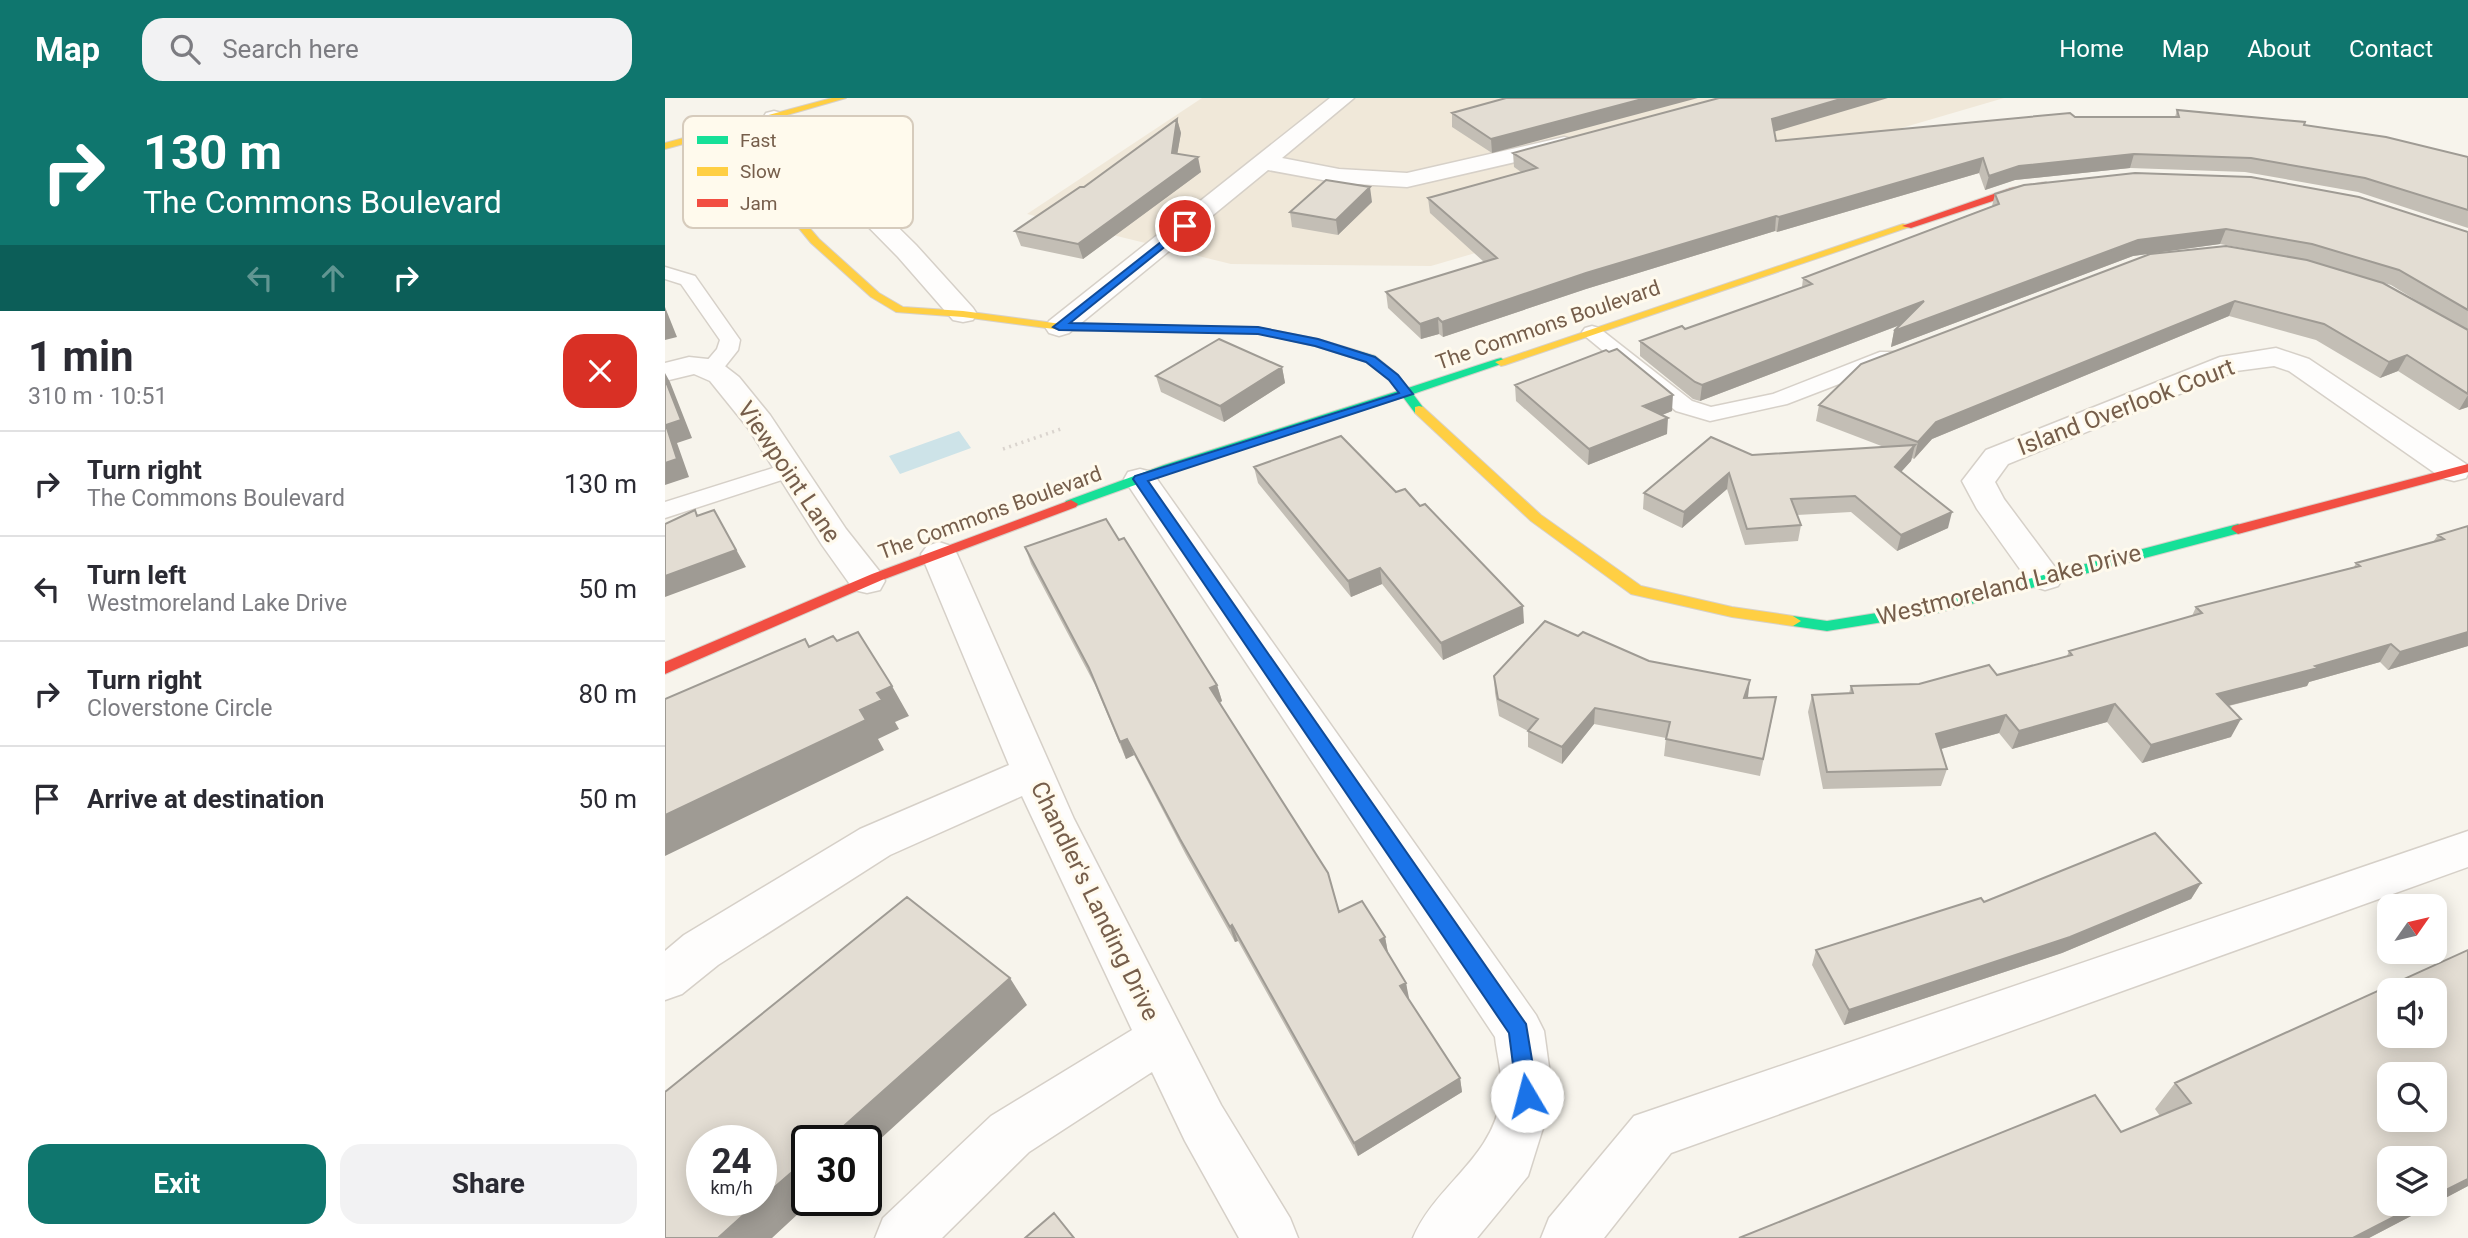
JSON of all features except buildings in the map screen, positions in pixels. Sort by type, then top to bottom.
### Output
[{"type":"street","points":[[780,116],[842,98]]},
{"type":"street","points":[[1059,327],[1343,98]]},
{"type":"street","points":[[1264,162],[1339,176],[1407,180],[1516,157],[1580,140]]},
{"type":"street","points":[[665,146],[683,142]]},
{"type":"street","name":"The Commons Boulevard","points":[[665,668],[867,581],[1140,479],[1407,394],[2015,190],[2061,182]]},
{"type":"street","name":"Westmoreland Lake Drive","points":[[803,228],[815,242],[874,295],[899,310],[964,314],[1059,327],[1258,331],[1318,343],[1371,359],[1393,377],[1416,407],[1536,518],[1636,590],[1733,612],[1826,626],[1933,609],[2461,470]]},
{"type":"street","points":[[884,228],[964,314]]},
{"type":"street","name":"Island Overlook Court","points":[[2045,578],[1989,502],[1978,481],[1997,457],[2230,363],[2276,357],[2299,365],[2461,470]]},
{"type":"street","points":[[665,372],[694,365],[712,369]]},
{"type":"street","name":"Viewpoint Lane","points":[[712,369],[723,377],[771,436],[842,552],[867,581]]},
{"type":"street","points":[[1140,479],[1519,1031],[1527,1096],[1509,1157],[1441,1238]]},
{"type":"street","name":"Chandler's Landing Drive","points":[[939,554],[1033,773],[1161,1039],[1203,1123],[1270,1238]]},
{"type":"street","points":[[665,979],[701,950],[875,842],[1033,773]]},
{"type":"street","points":[[1569,1238],[1653,1133],[2468,849]]},
{"type":"street","points":[[903,1238],[1010,1134],[1161,1039]]},
{"type":"lane","points":[[665,272],[688,280],[730,341],[727,351],[712,369]]},
{"type":"lane","points":[[1592,332],[1683,406],[1710,414],[1779,399],[1903,352]]},
{"type":"lane","points":[[665,510],[792,469]]},
{"type":"path","points":[[1003,449],[1061,429]]},
{"type":"shaded area","points":[[1202,98],[2004,98],[1431,266],[1231,264],[1027,214]]},
{"type":"shaded area","points":[[959,431],[971,448],[900,474],[889,456]]},
{"type":"traffic: fast","points":[[1111,328],[1257,330],[1318,343],[1371,359],[1393,377],[1419,410]]},
{"type":"traffic: fast","points":[[1071,504],[1169,468],[1501,362]]},
{"type":"traffic: fast","points":[[1793,621],[1827,626],[1933,609],[2238,529]]},
{"type":"traffic: slow","points":[[776,116],[842,98]]},
{"type":"traffic: slow","points":[[665,146],[683,141]]},
{"type":"traffic: slow","points":[[1501,362],[1907,226]]},
{"type":"traffic: slow","points":[[804,228],[875,295],[900,310],[963,314],[1069,328],[1111,328]]},
{"type":"traffic: slow","points":[[1419,410],[1536,518],[1636,590],[1732,612],[1793,621]]},
{"type":"traffic: jam","points":[[1907,226],[2015,190],[2046,185]]},
{"type":"traffic: jam","points":[[2238,529],[2468,468]]},
{"type":"traffic: jam","points":[[665,668],[877,577],[1071,504]]},
{"type":"route","points":[[1185,226],[1059,327],[1258,331],[1318,343],[1371,359],[1393,377],[1407,394],[1140,479],[1519,1031],[1527,1096]]}]
